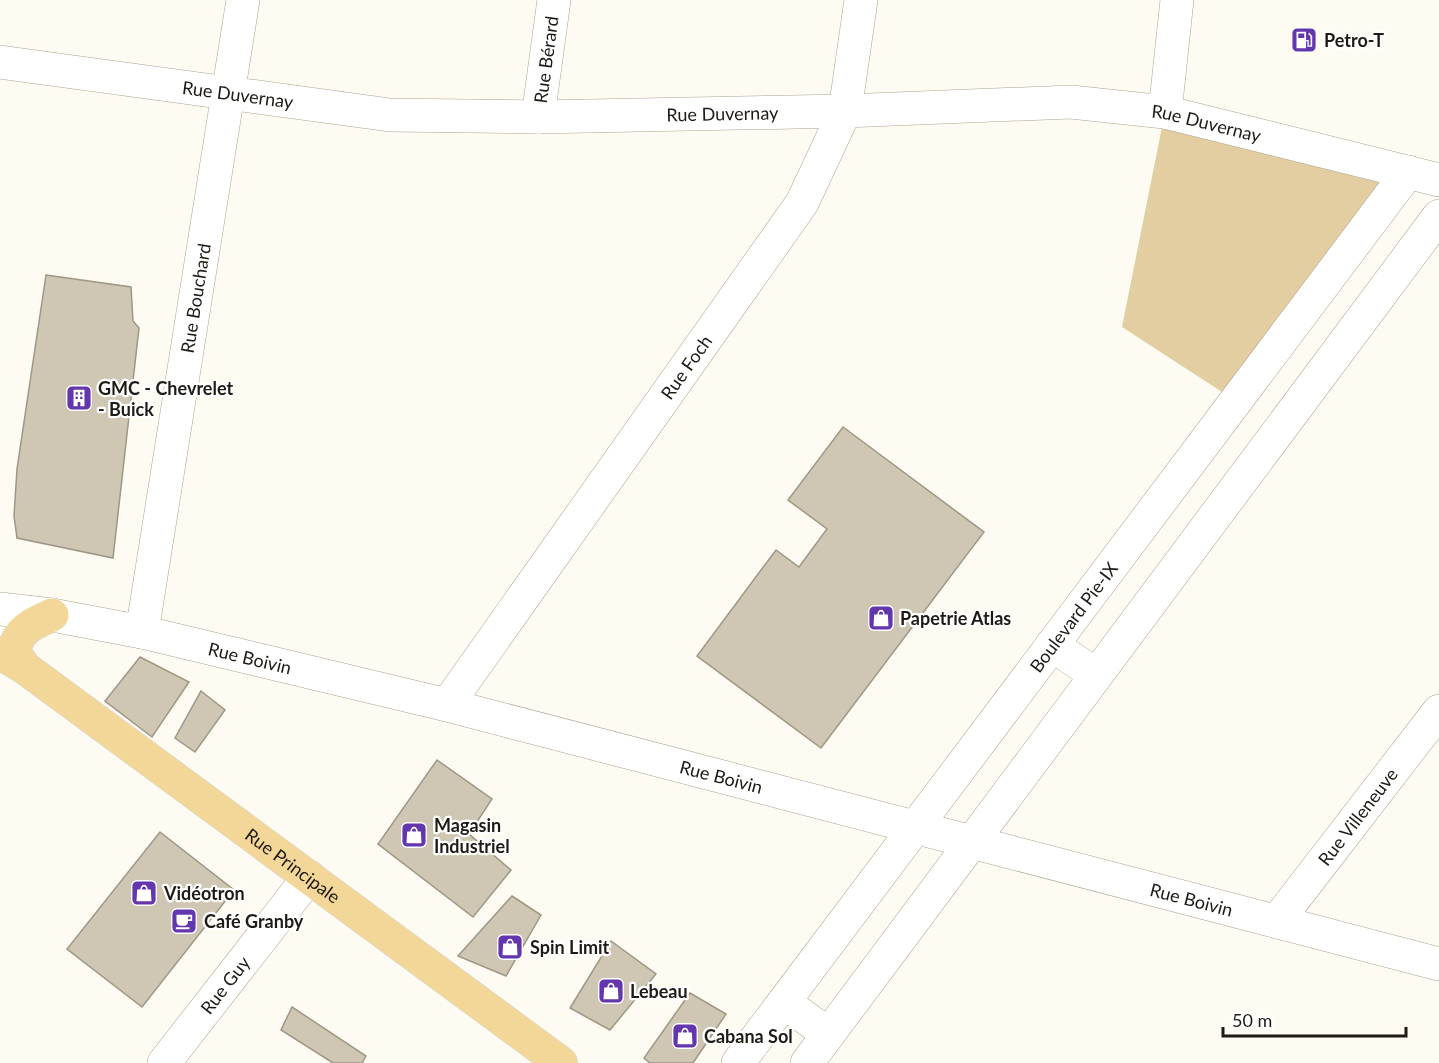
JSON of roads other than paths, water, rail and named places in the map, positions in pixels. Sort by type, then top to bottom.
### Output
[{"type":"main road","points":[[12,661],[16,639],[25,628],[52,615]]},
{"type":"main road","name":"Rue Principale","points":[[0,644],[12,661],[561,1063]]},
{"type":"street","name":"Rue Bouchard","points":[[142,632],[243,0]]},
{"type":"street","name":"Rue Bérard","points":[[538,117],[555,0]]},
{"type":"street","name":"Rue Foch","points":[[447,705],[802,203],[845,111],[861,0]]},
{"type":"street","points":[[1165,112],[1177,0]]},
{"type":"street","name":"Rue Duvernay","points":[[0,62],[390,115],[538,117],[845,111],[1071,102],[1165,112],[1439,180]]},
{"type":"street","name":"Boulevard Pie-IX","points":[[738,1063],[1408,172]]},
{"type":"street","points":[[807,1063],[1439,216]]},
{"type":"street","points":[[1260,369],[1301,400]]},
{"type":"street","points":[[1170,489],[1211,522]]},
{"type":"street","name":"Rue Boivin","points":[[0,609],[52,615],[142,632],[447,705],[1439,964]]},
{"type":"street","points":[[1052,645],[1096,675]]},
{"type":"street","name":"Rue Villeneuve","points":[[1277,921],[1439,711]]},
{"type":"street","name":"Rue Guy","points":[[164,1063],[309,877]]},
{"type":"street","points":[[784,1002],[828,1034]]},
{"type":"place","name":"Petro-T","points":[[1304,40]]},
{"type":"place","name":"GMC - Chevrelet - Buick","points":[[79,398]]},
{"type":"place","name":"Papetrie Atlas","points":[[881,618]]},
{"type":"place","name":"Magasin Industriel","points":[[414,835]]},
{"type":"place","name":"Vidéotron","points":[[144,893]]},
{"type":"place","name":"Café Granby","points":[[184,921]]},
{"type":"place","name":"Spin Limit","points":[[510,947]]},
{"type":"place","name":"Lebeau","points":[[611,991]]},
{"type":"place","name":"Cabana Sol","points":[[685,1036]]}]
